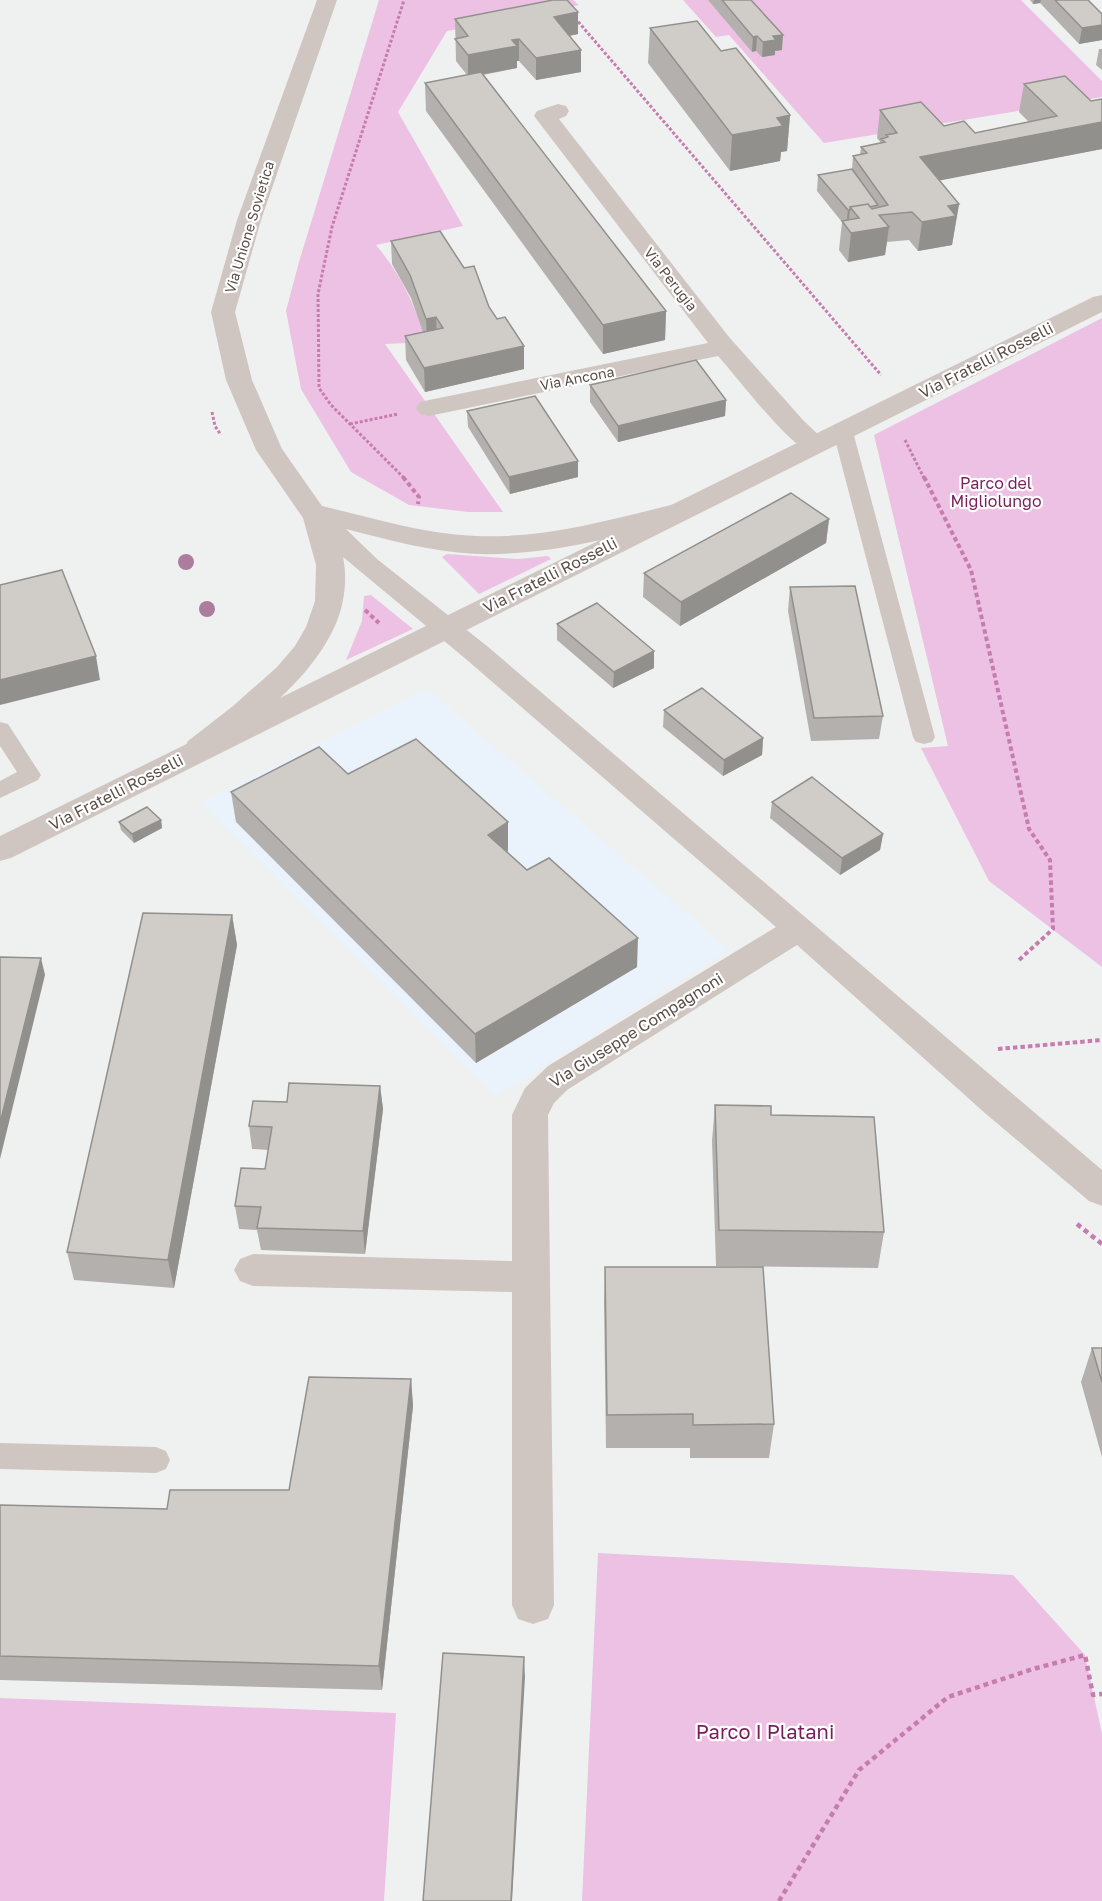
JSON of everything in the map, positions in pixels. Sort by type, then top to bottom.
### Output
[{"type":"street","name":"Via Unione Sovietica","points":[[327,0],[249,220],[223,312],[239,380],[270,450],[314,512],[367,565],[445,627]]},
{"type":"street","name":"Via Perugia","points":[[558,111],[545,116],[724,347],[794,426],[815,444]]},
{"type":"street","name":"Via Fratelli Rosselli","points":[[0,850],[1102,302]]},
{"type":"street","name":"Via Ancona","points":[[429,408],[724,347]]},
{"type":"street","points":[[314,512],[416,537],[475,545],[511,545],[565,539],[636,524],[680,510]]},
{"type":"street","name":"Via Unione Sovietica","points":[[192,754],[258,702],[287,675],[307,650],[315,635],[330,593],[331,573],[328,553],[314,512]]},
{"type":"street","points":[[445,627],[799,928],[998,1104],[1102,1191]]},
{"type":"street","name":"Via Giuseppe Compagnoni","points":[[533,1605],[530,1115],[540,1093],[560,1076],[799,928]]},
{"type":"street","points":[[253,1270],[531,1277]]},
{"type":"lane","points":[[843,432],[924,737]]},
{"type":"lane","points":[[0,729],[30,775],[0,790]]},
{"type":"lane","points":[[0,1456],[156,1460]]},
{"type":"path","points":[[404,0],[332,227],[318,294],[319,388],[331,405],[395,467],[419,497],[417,506]]},
{"type":"path","points":[[573,15],[904,402]]},
{"type":"path","points":[[350,424],[429,408]]},
{"type":"path","points":[[905,440],[971,570],[1029,829],[1050,860],[1053,929],[1019,960]]},
{"type":"path","points":[[997,1049],[1102,1040]]},
{"type":"path","points":[[779,1901],[859,1770],[948,1698],[1085,1654],[1093,1695],[1102,1694]]},
{"type":"shaded area","points":[[427,689],[729,950],[496,1096],[201,803]]},
{"type":"green space","points":[[379,0],[573,0],[579,5],[447,31],[398,112],[463,226],[376,245],[406,291],[427,342],[385,344],[503,512],[468,512],[409,505],[351,472],[301,389],[286,311]]},
{"type":"green space","points":[[683,0],[1021,0],[1102,81],[1102,97],[824,143],[729,35],[716,37]]},
{"type":"green space","name":"Parco del Migliolungo","points":[[1102,318],[1102,967],[989,881],[921,748],[948,746],[874,435]]},
{"type":"green space","points":[[447,554],[518,559],[548,556],[551,559],[479,594],[442,557]]},
{"type":"green space","points":[[371,595],[413,629],[346,660],[362,621],[364,596]]},
{"type":"green space","name":"Parco I Platani","points":[[598,1553],[1013,1575],[1085,1655],[1102,1734],[1102,1901],[582,1901]]},
{"type":"green space","points":[[0,1698],[396,1713],[384,1901],[0,1901]]},
{"type":"building","points":[[553,0],[567,0],[578,12],[554,17],[581,50],[536,58],[519,39],[512,40],[517,46],[468,55],[455,39],[468,36],[455,19]]},
{"type":"building","points":[[722,0],[751,0],[783,35],[773,36],[776,40],[763,42],[757,36],[753,37]]},
{"type":"building","points":[[1055,0],[1088,0],[1102,14],[1102,25],[1082,28]]},
{"type":"building","points":[[697,21],[721,51],[736,48],[790,115],[777,118],[783,126],[732,135],[650,28]]},
{"type":"building","points":[[481,72],[666,311],[603,325],[425,83]]},
{"type":"building","points":[[1065,76],[1091,101],[1102,99],[1102,122],[920,157],[959,204],[948,206],[956,216],[922,222],[912,212],[879,215],[889,227],[851,233],[842,221],[859,218],[850,207],[868,204],[872,209],[888,205],[853,156],[867,153],[861,147],[885,142],[881,139],[888,137],[886,135],[897,133],[880,110],[921,102],[944,126],[964,121],[975,133],[1057,116],[1024,84]]},
{"type":"building","points":[[852,169],[878,205],[850,207],[848,210],[818,175]]},
{"type":"building","points":[[440,231],[464,268],[474,266],[489,307],[497,319],[505,317],[524,346],[424,368],[405,336],[443,328],[436,317],[426,319],[410,275],[391,241]]},
{"type":"building","points":[[696,360],[726,400],[618,426],[590,385]]},
{"type":"building","points":[[535,396],[578,461],[509,477],[467,411]]},
{"type":"building","points":[[791,493],[829,519],[681,602],[644,573]]},
{"type":"building","points":[[62,570],[96,656],[0,680],[0,585]]},
{"type":"building","points":[[855,586],[883,716],[814,718],[790,587]]},
{"type":"building","points":[[597,603],[654,651],[614,672],[557,624]]},
{"type":"building","points":[[702,688],[763,738],[724,760],[664,710]]},
{"type":"building","points":[[416,739],[508,822],[488,835],[527,870],[549,858],[638,938],[475,1034],[231,792],[319,747],[348,774]]},
{"type":"building","points":[[812,777],[883,834],[842,858],[772,802]]},
{"type":"building","points":[[147,807],[161,820],[132,834],[119,822]]},
{"type":"building","points":[[143,913],[232,915],[168,1260],[67,1252]]},
{"type":"building","points":[[0,957],[41,958],[0,1123]]},
{"type":"building","points":[[289,1083],[380,1086],[363,1231],[257,1228],[261,1207],[235,1206],[241,1168],[265,1169],[272,1127],[249,1126],[253,1101],[287,1102]]},
{"type":"building","points":[[715,1105],[771,1106],[771,1115],[874,1117],[884,1232],[719,1230]]},
{"type":"building","points":[[605,1267],[763,1267],[774,1424],[693,1425],[693,1414],[607,1415]]},
{"type":"building","points":[[1092,1348],[1102,1348],[1102,1382]]},
{"type":"building","points":[[309,1377],[411,1379],[379,1666],[0,1656],[0,1505],[167,1509],[170,1490],[289,1490]]},
{"type":"building","points":[[443,1653],[524,1657],[511,1901],[423,1901]]}]
